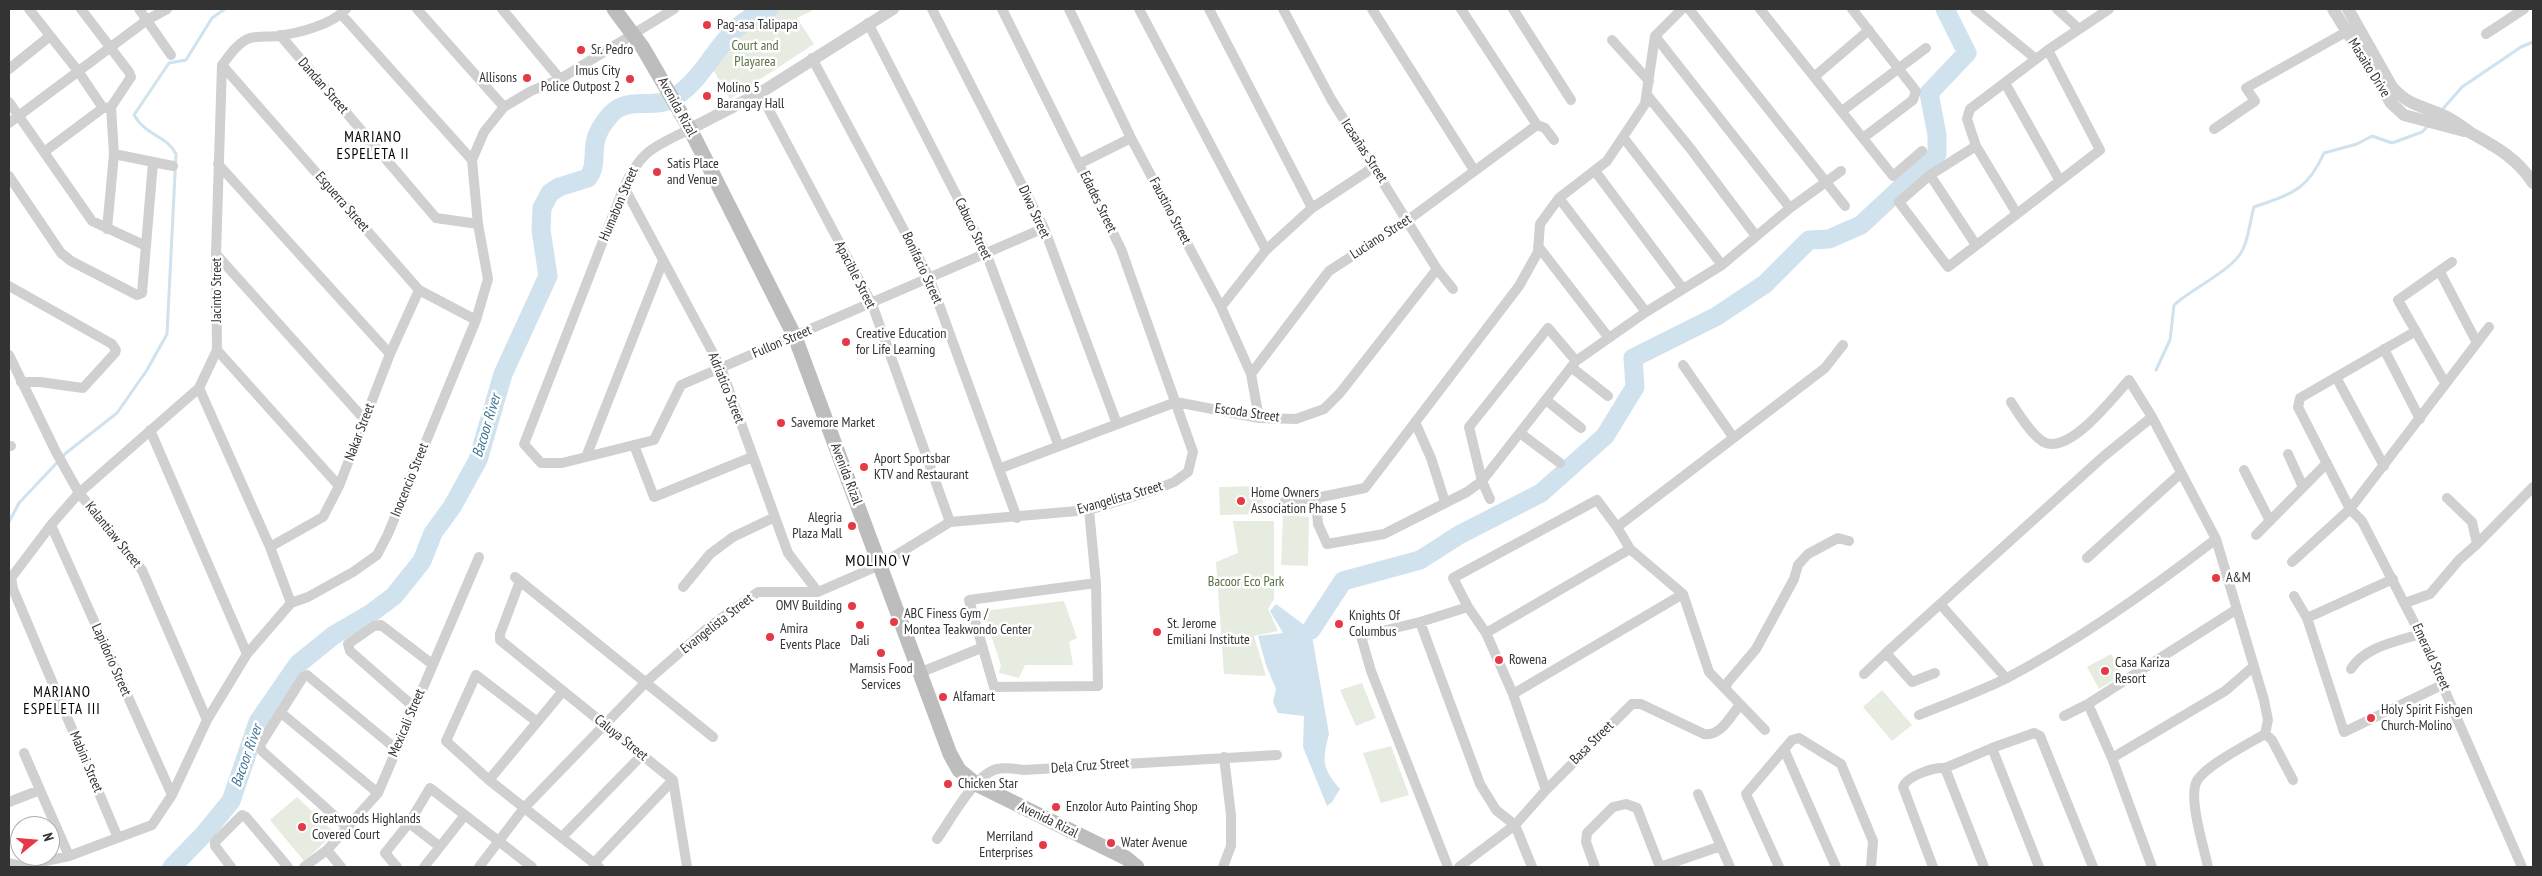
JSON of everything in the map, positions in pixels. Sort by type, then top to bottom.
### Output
[{"type":"main road","name":"Avenida Rizal","points":[[614,9],[634,34],[690,129],[795,337],[919,673],[950,754],[959,770],[976,784],[1126,858],[1138,867]]},
{"type":"street","points":[[29,9],[107,107],[114,154],[107,229]]},
{"type":"street","points":[[44,152],[107,107],[130,79],[129,72],[81,9]]},
{"type":"street","points":[[139,9],[171,55]]},
{"type":"street","points":[[9,123],[148,20],[167,9]]},
{"type":"street","points":[[417,9],[504,107]]},
{"type":"street","points":[[502,9],[560,79]]},
{"type":"street","name":"Inocencio Street","points":[[9,863],[22,866],[69,856],[152,825],[172,795],[207,720],[247,654],[291,603],[353,572],[377,554],[388,534],[476,320],[488,279],[478,224],[472,160],[484,132],[504,107],[531,91],[560,79],[674,9]]},
{"type":"street","name":"Humabon Street","points":[[541,463],[524,444],[635,163],[655,146],[760,93],[812,58],[893,9]]},
{"type":"street","name":"Diwa Street","points":[[932,9],[1044,228],[1117,424]]},
{"type":"street","name":"Edades Street","points":[[1002,9],[1120,249],[1176,402]]},
{"type":"street","name":"Faustino Street","points":[[1069,9],[1131,138],[1221,307],[1251,374],[1259,418]]},
{"type":"street","points":[[1139,9],[1266,250]]},
{"type":"street","points":[[1208,9],[1312,208]]},
{"type":"street","name":"Icasañas Street","points":[[1283,9],[1331,99],[1408,220],[1436,269],[1453,289]]},
{"type":"street","points":[[1372,9],[1474,170]]},
{"type":"street","points":[[1461,9],[1537,125],[1545,128],[1554,140]]},
{"type":"street","points":[[1513,9],[1571,100]]},
{"type":"street","points":[[1285,501],[1316,498],[1365,488],[1519,286],[1538,252],[1540,224],[1559,198],[1607,161],[1645,104],[1655,36],[1682,9]]},
{"type":"street","points":[[1689,9],[1845,206]]},
{"type":"street","points":[[1760,9],[1893,176],[1922,151]]},
{"type":"street","points":[[1852,9],[1916,91],[1916,96],[1863,138]]},
{"type":"street","points":[[1975,9],[2036,59]]},
{"type":"street","points":[[2058,9],[2079,29]]},
{"type":"street","points":[[2017,214],[1976,146],[1967,119],[1970,109],[2048,50],[2109,9]]},
{"type":"street","name":"Masaito Drive","points":[[2333,9],[2391,103],[2404,115],[2426,116],[2447,122],[2472,133],[2516,160],[2533,183]]},
{"type":"street","name":"Masaito Drive","points":[[2348,9],[2392,87],[2426,116]]},
{"type":"street","points":[[2486,34],[2524,9]]},
{"type":"street","points":[[222,65],[234,50],[249,39],[280,35],[313,27],[344,12],[472,160]]},
{"type":"street","name":"Cabuco Street","points":[[868,23],[986,253],[1058,444]]},
{"type":"street","points":[[1814,77],[1869,30]]},
{"type":"street","points":[[2214,129],[2255,101],[2246,88],[2346,32]]},
{"type":"street","name":"Dandan Street","points":[[280,35],[436,218],[478,224]]},
{"type":"street","points":[[9,68],[50,36]]},
{"type":"street","points":[[1655,36],[1790,208]]},
{"type":"street","points":[[1612,40],[1649,81]]},
{"type":"street","points":[[1842,111],[1926,48]]},
{"type":"street","points":[[1976,146],[1930,175],[1899,202],[1948,268],[2100,150],[2048,50]]},
{"type":"street","name":"Bonifacio Street","points":[[812,58],[929,277],[1017,518]]},
{"type":"street","name":"Jacinto Street","points":[[13,574],[79,493],[199,388],[217,350],[216,254],[222,65]]},
{"type":"street","name":"Esguerra Street","points":[[222,65],[419,290],[476,320]]},
{"type":"street","points":[[2005,83],[2060,181]]},
{"type":"street","name":"Apacible Street","points":[[760,93],[872,304],[950,522]]},
{"type":"street","points":[[1647,95],[1690,148],[1756,236]]},
{"type":"street","points":[[9,102],[92,221],[146,246]]},
{"type":"street","name":"Luciano Street","points":[[1251,374],[1329,271],[1408,220],[1537,125]]},
{"type":"street","points":[[1623,137],[1722,265]]},
{"type":"street","points":[[1079,164],[1131,138]]},
{"type":"street","points":[[114,154],[173,166]]},
{"type":"street","points":[[9,176],[60,253],[70,261],[137,295],[142,293],[153,162]]},
{"type":"street","points":[[218,164],[390,354]]},
{"type":"street","points":[[1221,307],[1266,250],[1312,208],[1374,167]]},
{"type":"street","points":[[1594,171],[1683,289]]},
{"type":"street","points":[[1316,498],[1318,524],[1327,544],[1384,534],[1467,492],[1482,481],[1574,364],[1646,312],[1722,265],[1790,208],[1841,171]]},
{"type":"street","points":[[1930,175],[1976,245]]},
{"type":"street","name":"Adriatico Street","points":[[624,187],[721,368],[788,553],[818,592]]},
{"type":"street","points":[[1559,198],[1646,312]]},
{"type":"street","name":"Fullon Street","points":[[541,463],[562,463],[654,440],[681,385],[1044,228]]},
{"type":"street","points":[[1538,246],[1609,338]]},
{"type":"street","points":[[216,254],[364,419]]},
{"type":"street","points":[[586,458],[663,261]]},
{"type":"street","points":[[2445,383],[2398,300],[2452,262]]},
{"type":"street","name":"Escoda Street","points":[[1176,402],[1259,418],[1296,419],[1324,409],[1340,393],[1436,269]]},
{"type":"street","points":[[2440,272],[2476,341]]},
{"type":"street","points":[[9,286],[112,344],[116,350],[81,389],[40,382],[21,382]]},
{"type":"street","name":"Nakar Street","points":[[270,548],[320,520],[339,486],[390,354],[419,290]]},
{"type":"street","points":[[2292,562],[2350,508],[2420,419],[2476,341],[2489,327]]},
{"type":"street","points":[[1490,499],[1482,481],[1469,427],[1548,328],[1574,364],[1608,396]]},
{"type":"street","points":[[2384,466],[2336,377],[2416,330]]},
{"type":"street","points":[[1618,527],[1824,368],[1843,346]]},
{"type":"street","points":[[2384,349],[2420,419]]},
{"type":"street","points":[[217,350],[339,486]]},
{"type":"street","name":"Kalantiaw Street","points":[[9,355],[21,382],[79,493],[142,570],[207,720]]},
{"type":"street","points":[[1683,365],[1734,438]]},
{"type":"street","name":"Emerald Street","points":[[2336,377],[2300,398],[2298,403],[2326,463],[2350,508],[2362,521],[2420,634],[2444,684],[2522,867]]},
{"type":"street","points":[[2010,402],[2032,431],[2046,443],[2060,444],[2073,438],[2129,380],[2152,417],[2216,539],[2268,720],[2265,734],[2207,771],[2196,783],[2195,800],[2208,867]]},
{"type":"street","points":[[199,388],[270,548],[291,603]]},
{"type":"street","points":[[1546,400],[1581,428]]},
{"type":"street","points":[[1000,468],[1058,444],[1176,402]]},
{"type":"street","name":"Evangelista Street","points":[[479,867],[524,808],[606,726],[646,682],[710,626],[758,592],[818,592],[880,564],[950,522],[1017,518],[1089,510],[1174,482],[1188,472],[1193,452],[1176,402]]},
{"type":"street","points":[[1864,674],[2104,456],[2152,417]]},
{"type":"street","points":[[1415,422],[1431,458],[1445,502]]},
{"type":"street","points":[[150,430],[247,654]]},
{"type":"street","points":[[1520,433],[1560,463]]},
{"type":"street","points":[[634,445],[654,497],[752,457]]},
{"type":"street","points":[[2288,454],[2303,487]]},
{"type":"street","points":[[2256,535],[2326,463]]},
{"type":"street","points":[[2244,470],[2270,520]]},
{"type":"street","points":[[2087,558],[2180,473]]},
{"type":"street","points":[[2405,603],[2429,595],[2459,560],[2533,487]]},
{"type":"street","points":[[2447,498],[2472,522],[2477,544]]},
{"type":"street","points":[[1546,790],[1513,694],[1486,633],[1468,607],[1453,578],[1597,500],[1618,527],[1630,549],[1683,594],[1709,672],[1739,706],[1765,730]]},
{"type":"street","points":[[1089,510],[1096,583],[1098,686],[994,687],[981,648],[969,600],[1096,583]]},
{"type":"street","points":[[683,587],[710,554],[733,538],[774,517]]},
{"type":"street","name":"Lapidorio Street","points":[[51,525],[172,795]]},
{"type":"street","points":[[1722,687],[1756,649],[1794,579],[1798,565],[1804,558],[1838,538],[1849,541]]},
{"type":"street","points":[[1919,715],[2006,678],[2085,632],[2158,585],[2216,539]]},
{"type":"street","points":[[1486,633],[1630,549]]},
{"type":"street","name":"Mexicali Street","points":[[304,867],[327,850],[378,793],[479,557]]},
{"type":"street","name":"Mabini Street","points":[[13,574],[11,583],[13,589],[118,838]]},
{"type":"street","name":"Caluya Street","points":[[646,682],[517,579],[500,634],[500,640],[673,780]]},
{"type":"street","points":[[2307,618],[2393,579]]},
{"type":"street","points":[[1513,694],[1683,594]]},
{"type":"street","points":[[2294,596],[2307,618],[2344,732],[2444,684]]},
{"type":"street","points":[[1940,604],[2006,678]]},
{"type":"street","points":[[1448,867],[1371,671],[1361,636],[1420,622],[1468,607]]},
{"type":"street","points":[[2064,716],[2088,704],[2237,609]]},
{"type":"street","points":[[1420,622],[1480,784],[1496,810],[1515,825],[1532,867]]},
{"type":"street","points":[[414,708],[350,651],[348,644],[374,626],[381,625],[432,664]]},
{"type":"street","points":[[2351,669],[2358,660],[2369,652],[2420,634]]},
{"type":"street","points":[[919,673],[981,648]]},
{"type":"street","points":[[1886,653],[1912,682],[1934,673]]},
{"type":"street","points":[[2112,758],[2225,692],[2254,666]]},
{"type":"street","points":[[348,828],[261,749],[260,745],[280,712],[303,676],[308,675],[396,749]]},
{"type":"street","points":[[536,721],[479,676],[475,676],[446,741],[489,780],[597,865],[673,780]]},
{"type":"street","points":[[646,682],[713,736]]},
{"type":"street","points":[[489,780],[536,721],[563,691]]},
{"type":"street","name":"Basa Street","points":[[1459,867],[1515,825],[1546,790],[1632,704],[1642,704],[1704,734],[1710,735],[1717,732],[1739,706]]},
{"type":"street","points":[[2088,704],[2112,758],[2152,867]]},
{"type":"street","points":[[280,712],[378,793]]},
{"type":"street","points":[[1933,867],[1903,787],[1907,780],[1938,767],[1945,768],[2031,733],[2039,734],[2093,867]]},
{"type":"street","points":[[2265,734],[2272,740],[2292,780]]},
{"type":"street","points":[[1780,867],[1746,794],[1795,738],[1802,738],[1841,764],[1872,841],[1871,867]]},
{"type":"street","points":[[1992,748],[2039,867]]},
{"type":"street","points":[[1784,749],[1836,867]]},
{"type":"street","points":[[24,753],[69,856]]},
{"type":"street","points":[[562,837],[642,755]]},
{"type":"street","name":"Dela Cruz Street","points":[[937,839],[976,784],[987,773],[998,768],[1024,770],[1277,755]]},
{"type":"street","points":[[1223,867],[1231,846],[1231,815],[1224,757]]},
{"type":"street","points":[[1945,768],[1984,867]]},
{"type":"street","points":[[673,780],[687,867]]},
{"type":"street","points":[[397,867],[385,853],[409,823],[430,788],[532,867]]},
{"type":"street","points":[[9,802],[40,790]]},
{"type":"street","points":[[1698,794],[1730,867]]},
{"type":"street","points":[[1595,867],[1586,842],[1587,833],[1613,807],[1626,804],[1637,808],[1660,867],[1721,846]]},
{"type":"street","points":[[231,867],[214,842],[242,815],[246,817],[288,867]]},
{"type":"street","points":[[424,867],[465,815]]},
{"type":"street","points":[[409,823],[439,846]]},
{"type":"street","points":[[327,850],[341,867]]},
{"type":"green space","name":"Court and Playarea","points":[[756,9],[815,9],[797,18],[814,44],[730,99],[711,66],[681,99],[676,92],[713,45],[734,23]]},
{"type":"green space","name":"Home Owners Association Phase 5","points":[[1262,486],[1263,514],[1220,515],[1219,487]]},
{"type":"green space","points":[[1283,515],[1309,517],[1308,566],[1281,565]]},
{"type":"green space","name":"Bacoor Eco Park","points":[[1233,521],[1274,521],[1274,599],[1268,609],[1278,631],[1254,636],[1266,676],[1224,674],[1216,562],[1238,553]]},
{"type":"green space","points":[[1064,601],[1077,638],[1069,642],[1073,665],[1025,665],[1019,678],[999,673],[1001,665],[983,611]]},
{"type":"green space","name":"Casa Kariza Resort","points":[[2111,654],[2122,675],[2099,689],[2087,667]]},
{"type":"green space","points":[[1362,683],[1376,718],[1356,726],[1340,690]]},
{"type":"green space","points":[[1882,690],[1912,725],[1892,741],[1863,707]]},
{"type":"green space","points":[[1391,746],[1409,795],[1381,803],[1363,753]]},
{"type":"green space","name":"Greatwoods Highlands Covered Court","points":[[297,797],[335,833],[304,861],[270,820]]},
{"type":"water","points":[[1276,604],[1311,630],[1329,734],[1325,751],[1325,764],[1340,789],[1332,802],[1327,806],[1303,747],[1304,716],[1278,713],[1273,702],[1276,689],[1266,665],[1258,636],[1283,633],[1270,611]]},
{"type":"waterway","points":[[9,522],[19,503],[66,453],[117,413],[147,370],[167,334],[176,154],[167,143],[144,127],[134,115],[169,63],[186,60],[212,18],[225,9]]},
{"type":"waterway","name":"Bacoor River","points":[[172,867],[204,834],[231,801],[258,722],[298,664],[334,635],[370,614],[394,596],[422,561],[433,533],[452,507],[478,460],[503,374],[548,276],[541,230],[542,208],[550,193],[559,187],[588,178],[593,166],[597,136],[603,124],[618,108],[634,104],[659,103],[675,97],[699,75],[727,38],[739,26],[769,9]]},
{"type":"waterway","points":[[1311,630],[1343,581],[1420,560],[1459,535],[1541,493],[1605,436],[1635,387],[1633,358],[1717,316],[1765,284],[1809,240],[1829,239],[1861,225],[1937,154],[1937,135],[1929,93],[1967,53],[1945,9]]},
{"type":"waterway","points":[[2441,111],[2462,87],[2521,47],[2533,42]]},
{"type":"waterway","points":[[2156,370],[2170,340],[2174,305],[2222,271],[2238,257],[2247,239],[2254,207],[2288,194],[2304,183],[2318,166],[2324,153],[2357,144],[2372,136],[2392,143],[2422,132],[2429,125]]},
{"type":"place","name":"Pag-asa Talipapa","points":[[707,25]]},
{"type":"place","name":"Sr. Pedro","points":[[581,50]]},
{"type":"place","name":"Allisons","points":[[527,78]]},
{"type":"place","name":"Imus City Police Outpost 2","points":[[630,79]]},
{"type":"place","name":"Molino 5 Barangay Hall","points":[[707,96]]},
{"type":"place","name":"Satis Place and Venue","points":[[657,172]]},
{"type":"place","name":"Creative Education for Life Learning","points":[[846,342]]},
{"type":"place","name":"Savemore Market","points":[[781,423]]},
{"type":"place","name":"Aport Sportsbar KTV and Restaurant","points":[[864,467]]},
{"type":"place","name":"Home Owners Association Phase 5","points":[[1241,501]]},
{"type":"place","name":"Alegria Plaza Mall","points":[[852,526]]},
{"type":"place","name":"A&M","points":[[2216,578]]},
{"type":"place","name":"OMV Building","points":[[852,606]]},
{"type":"place","name":"ABC Finess Gym / Montea Teakwondo Center","points":[[894,622]]},
{"type":"place","name":"Knights Of Columbus","points":[[1339,624]]},
{"type":"place","name":"Dali","points":[[860,625]]},
{"type":"place","name":"St. Jerome Emiliani Institute","points":[[1157,632]]},
{"type":"place","name":"Amira Events Place","points":[[770,637]]},
{"type":"place","name":"Mamsis Food Services","points":[[881,653]]},
{"type":"place","name":"Rowena","points":[[1499,660]]},
{"type":"place","name":"Casa Kariza Resort","points":[[2105,671]]},
{"type":"place","name":"Alfamart","points":[[943,697]]},
{"type":"place","name":"Holy Spirit Fishgen Church-Molino","points":[[2371,718]]},
{"type":"place","name":"Chicken Star","points":[[948,784]]},
{"type":"place","name":"Enzolor Auto Painting Shop","points":[[1056,807]]},
{"type":"place","name":"Greatwoods Highlands Covered Court","points":[[302,827]]},
{"type":"place","name":"Water Avenue","points":[[1111,843]]},
{"type":"place","name":"Merriland Enterprises","points":[[1043,845]]},
{"type":"district","name":"MARIANO ESPELETA II","points":[[373,146]]},
{"type":"district","name":"MOLINO V","points":[[878,561]]},
{"type":"district","name":"MARIANO ESPELETA III","points":[[62,702]]}]
